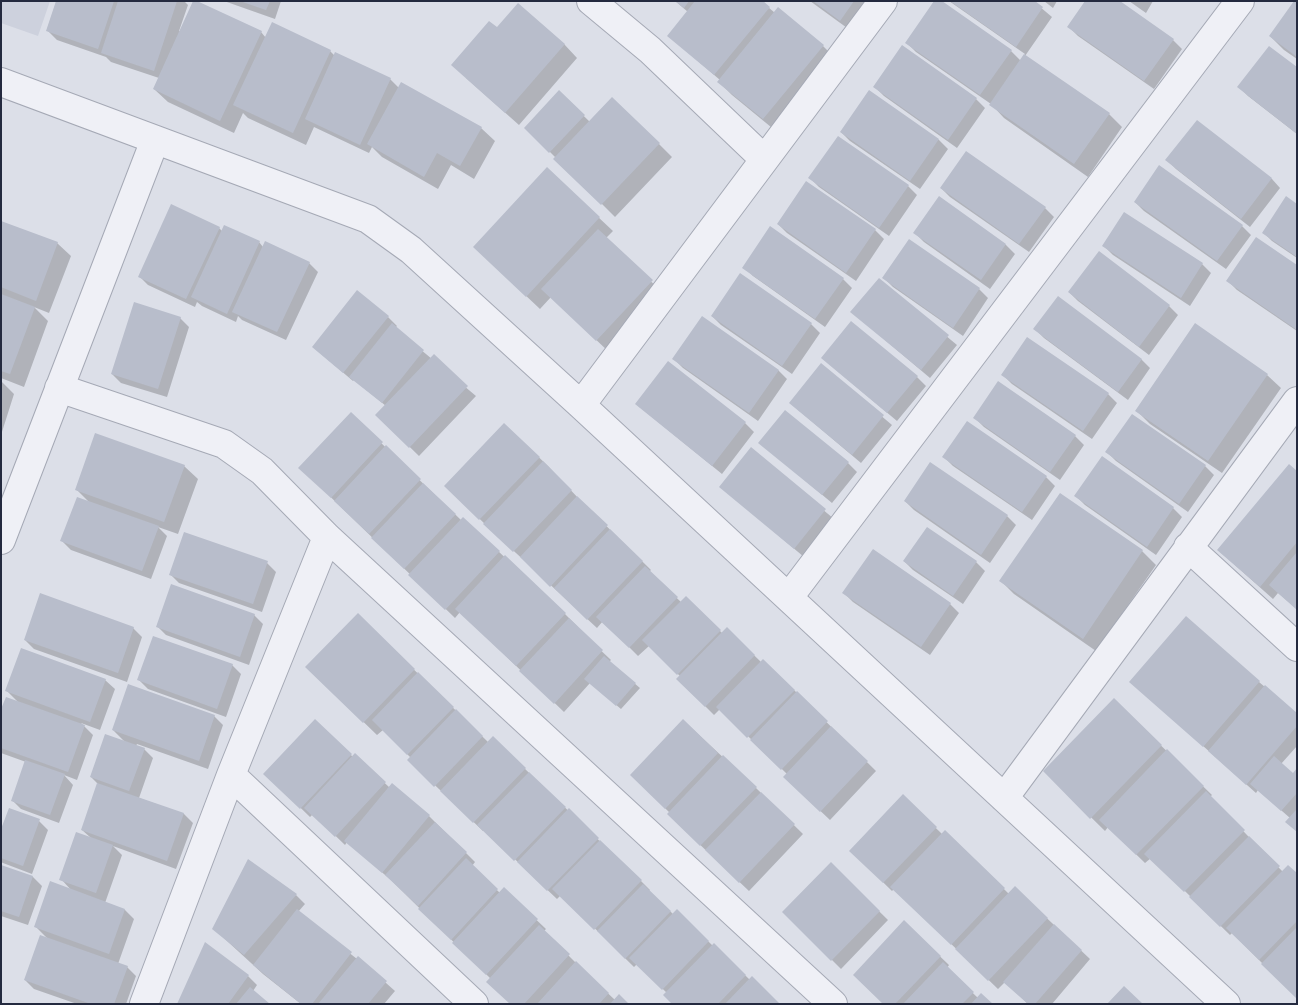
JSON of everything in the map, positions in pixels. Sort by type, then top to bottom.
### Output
[{"type":"street","points":[[591,1],[650,50],[764,159]]},
{"type":"street","points":[[582,405],[883,1]]},
{"type":"street","points":[[789,598],[1240,1]]},
{"type":"street","points":[[1,82],[368,219],[412,250],[582,405],[1226,1004]]},
{"type":"street","points":[[1,540],[156,140]]},
{"type":"street","points":[[59,388],[224,444],[262,471],[327,537],[833,1004]]},
{"type":"street","points":[[1004,798],[1297,401]]},
{"type":"street","points":[[144,1004],[231,775],[327,537]]},
{"type":"street","points":[[1188,548],[1297,647]]},
{"type":"street","points":[[231,775],[474,1004]]},
{"type":"shaded area","points":[[1,1],[50,1],[38,36],[1,23]]},
{"type":"building","points":[[56,1],[114,1],[98,49],[46,31]]},
{"type":"building","points":[[118,1],[177,1],[154,71],[101,53]]},
{"type":"building","points":[[193,1],[197,1],[262,31],[220,121],[153,89]]},
{"type":"building","points":[[240,1],[270,1],[266,10]]},
{"type":"building","points":[[675,1],[689,1],[684,8]]},
{"type":"building","points":[[695,1],[763,1],[770,7],[714,75],[667,36]]},
{"type":"building","points":[[813,1],[854,1],[840,21]]},
{"type":"building","points":[[934,1],[942,1],[1012,50],[980,95],[905,43]]},
{"type":"building","points":[[950,1],[1035,1],[1043,7],[1016,47]]},
{"type":"building","points":[[1085,1],[1120,1],[1174,39],[1144,81],[1067,27]]},
{"type":"building","points":[[1294,1],[1297,1],[1297,57],[1269,36]]},
{"type":"building","points":[[518,3],[565,44],[505,113],[451,65],[489,21],[497,27]]},
{"type":"building","points":[[778,7],[824,45],[763,119],[717,82]]},
{"type":"building","points":[[272,22],[331,50],[293,133],[233,105]]},
{"type":"building","points":[[902,45],[977,98],[948,140],[873,87]]},
{"type":"building","points":[[1269,46],[1297,67],[1297,134],[1237,87]]},
{"type":"building","points":[[335,52],[391,78],[360,145],[305,119]]},
{"type":"building","points":[[1024,54],[1110,113],[1074,164],[989,105]]},
{"type":"building","points":[[401,82],[482,127],[460,166],[437,153],[424,177],[367,144]]},
{"type":"building","points":[[559,90],[585,115],[549,153],[524,128]]},
{"type":"building","points":[[869,90],[939,139],[910,181],[840,132]]},
{"type":"building","points":[[612,97],[660,143],[601,205],[553,159]]},
{"type":"building","points":[[1197,120],[1272,178],[1241,219],[1165,160]]},
{"type":"building","points":[[838,136],[909,185],[879,228],[808,178]]},
{"type":"building","points":[[966,151],[1046,207],[1019,244],[940,188]]},
{"type":"building","points":[[1159,165],[1243,225],[1217,261],[1134,202]]},
{"type":"building","points":[[547,167],[600,217],[526,297],[473,247]]},
{"type":"building","points":[[806,181],[876,229],[846,273],[777,224]]},
{"type":"building","points":[[939,196],[1006,244],[981,280],[913,233]]},
{"type":"building","points":[[1286,196],[1297,204],[1297,257],[1262,233]]},
{"type":"building","points":[[171,204],[220,227],[186,299],[138,277]]},
{"type":"building","points":[[1124,212],[1203,263],[1181,298],[1102,246]]},
{"type":"building","points":[[1,221],[58,242],[36,301],[1,287]]},
{"type":"building","points":[[224,225],[260,241],[227,314],[191,297]]},
{"type":"building","points":[[770,226],[844,278],[815,319],[742,268]]},
{"type":"building","points":[[598,229],[653,280],[596,341],[541,289]]},
{"type":"building","points":[[1256,237],[1297,265],[1297,330],[1226,281]]},
{"type":"building","points":[[909,239],[980,288],[953,328],[882,278]]},
{"type":"building","points":[[265,241],[310,262],[277,332],[232,312]]},
{"type":"building","points":[[1099,251],[1170,305],[1139,347],[1068,292]]},
{"type":"building","points":[[740,273],[812,323],[782,366],[711,316]]},
{"type":"building","points":[[879,278],[949,335],[921,370],[850,312]]},
{"type":"building","points":[[357,290],[389,316],[343,373],[312,347]]},
{"type":"building","points":[[1,294],[35,307],[10,374],[1,371]]},
{"type":"building","points":[[1058,296],[1142,359],[1118,392],[1033,329]]},
{"type":"building","points":[[134,302],[181,317],[158,389],[111,374]]},
{"type":"building","points":[[702,316],[779,370],[749,413],[672,359]]},
{"type":"building","points":[[851,321],[918,376],[887,413],[821,358]]},
{"type":"building","points":[[392,323],[424,350],[382,403],[349,377]]},
{"type":"building","points":[[1195,323],[1268,374],[1208,461],[1135,411]]},
{"type":"building","points":[[1027,337],[1109,393],[1083,431],[1001,375]]},
{"type":"building","points":[[434,354],[468,386],[409,448],[375,415]]},
{"type":"building","points":[[668,361],[746,422],[712,466],[635,404]]},
{"type":"building","points":[[821,363],[884,415],[852,455],[789,403]]},
{"type":"building","points":[[998,381],[1076,435],[1050,472],[973,418]]},
{"type":"building","points":[[785,410],[849,462],[822,495],[758,443]]},
{"type":"building","points":[[351,412],[383,442],[331,498],[298,468]]},
{"type":"building","points":[[1132,414],[1206,465],[1179,504],[1105,452]]},
{"type":"building","points":[[967,421],[1047,476],[1022,512],[942,457]]},
{"type":"building","points":[[504,423],[540,457],[479,520],[444,486]]},
{"type":"building","points":[[95,433],[185,465],[164,522],[75,490]]},
{"type":"building","points":[[386,445],[421,479],[369,534],[334,501]]},
{"type":"building","points":[[751,447],[826,509],[794,549],[719,487]]},
{"type":"building","points":[[1102,456],[1174,507],[1147,547],[1074,496]]},
{"type":"building","points":[[543,461],[572,490],[513,552],[483,524]]},
{"type":"building","points":[[930,462],[1008,515],[981,555],[904,501]]},
{"type":"building","points":[[1289,464],[1297,471],[1297,542],[1260,587],[1217,550]]},
{"type":"building","points":[[423,483],[456,514],[404,569],[371,538]]},
{"type":"building","points":[[1060,493],[1143,550],[1083,639],[999,581]]},
{"type":"building","points":[[577,496],[608,525],[550,587],[520,557]]},
{"type":"building","points":[[77,497],[159,526],[142,571],[60,541]]},
{"type":"building","points":[[463,517],[500,551],[445,610],[408,575]]},
{"type":"building","points":[[927,527],[977,561],[953,596],[903,561]]},
{"type":"building","points":[[610,529],[643,561],[587,620],[554,588]]},
{"type":"building","points":[[184,532],[268,561],[253,604],[169,575]]},
{"type":"building","points":[[873,549],[951,603],[921,647],[842,593]]},
{"type":"building","points":[[1297,552],[1297,610],[1269,585]]},
{"type":"building","points":[[505,555],[566,613],[516,666],[455,609]]},
{"type":"building","points":[[645,566],[678,597],[629,648],[596,617]]},
{"type":"building","points":[[171,584],[255,614],[240,657],[156,627]]},
{"type":"building","points":[[40,593],[134,627],[118,673],[24,640]]},
{"type":"building","points":[[686,596],[721,630],[677,675],[642,640]]},
{"type":"building","points":[[358,613],[415,669],[363,723],[305,667]]},
{"type":"building","points":[[1186,616],[1260,681],[1203,747],[1129,682]]},
{"type":"building","points":[[569,618],[603,650],[554,704],[519,671]]},
{"type":"building","points":[[727,627],[755,655],[705,707],[676,679]]},
{"type":"building","points":[[153,636],[233,664],[217,709],[137,680]]},
{"type":"building","points":[[21,648],[106,679],[90,722],[5,691]]},
{"type":"building","points":[[604,656],[636,683],[616,706],[584,679]]},
{"type":"building","points":[[763,659],[795,690],[747,738],[716,707]]},
{"type":"building","points":[[418,672],[454,707],[407,755],[372,720]]},
{"type":"building","points":[[128,684],[215,715],[199,761],[112,730]]},
{"type":"building","points":[[1265,685],[1297,713],[1297,726],[1246,785],[1208,751]]},
{"type":"building","points":[[797,691],[828,721],[781,770],[750,740]]},
{"type":"building","points":[[6,697],[85,725],[68,772],[1,748],[1,709]]},
{"type":"building","points":[[1114,698],[1162,745],[1090,819],[1043,771]]},
{"type":"building","points":[[456,709],[483,736],[434,787],[407,760]]},
{"type":"building","points":[[315,719],[352,754],[300,809],[263,774]]},
{"type":"building","points":[[683,719],[718,753],[665,809],[630,775]]},
{"type":"building","points":[[831,726],[868,761],[820,812],[783,777]]},
{"type":"building","points":[[105,734],[145,748],[129,791],[90,777]]},
{"type":"building","points":[[493,736],[526,768],[473,823],[440,791]]},
{"type":"building","points":[[1167,749],[1204,786],[1136,855],[1099,820]]},
{"type":"building","points":[[355,753],[386,782],[335,837],[304,808]]},
{"type":"building","points":[[723,755],[757,787],[700,846],[667,814]]},
{"type":"building","points":[[1274,756],[1293,773],[1297,768],[1297,793],[1281,811],[1250,784]]},
{"type":"building","points":[[25,760],[65,774],[50,815],[11,801]]},
{"type":"building","points":[[529,772],[566,807],[514,861],[477,825]]},
{"type":"building","points":[[97,783],[184,813],[167,861],[81,830]]},
{"type":"building","points":[[392,783],[430,815],[382,873],[344,841]]},
{"type":"building","points":[[1206,791],[1245,830],[1184,892],[1144,854]]},
{"type":"building","points":[[761,792],[795,824],[739,883],[705,850]]},
{"type":"building","points":[[903,794],[937,827],[883,883],[849,851]]},
{"type":"building","points":[[9,808],[40,819],[23,866],[1,858],[1,829]]},
{"type":"building","points":[[569,808],[599,838],[547,891],[517,862]]},
{"type":"building","points":[[1297,809],[1297,832],[1285,822]]},
{"type":"building","points":[[435,822],[467,852],[418,906],[385,875]]},
{"type":"building","points":[[945,830],[1005,888],[951,945],[890,887]]},
{"type":"building","points":[[76,832],[113,845],[96,893],[59,880]]},
{"type":"building","points":[[1249,836],[1280,866],[1220,927],[1189,897]]},
{"type":"building","points":[[600,840],[642,880],[594,930],[552,889]]},
{"type":"building","points":[[466,858],[498,889],[451,940],[418,909]]},
{"type":"building","points":[[248,859],[297,894],[244,955],[212,929]]},
{"type":"building","points":[[831,862],[880,911],[831,961],[782,912]]},
{"type":"building","points":[[1,865],[33,876],[19,917],[1,911]]},
{"type":"building","points":[[1288,865],[1297,873],[1297,921],[1259,960],[1226,928]]},
{"type":"building","points":[[50,881],[125,909],[109,954],[34,927]]},
{"type":"building","points":[[643,884],[671,911],[625,959],[597,931]]},
{"type":"building","points":[[1015,886],[1048,918],[988,981],[955,949]]},
{"type":"building","points":[[504,887],[538,919],[486,975],[452,943]]},
{"type":"building","points":[[297,909],[352,952],[312,1004],[301,1004],[253,965]]},
{"type":"building","points":[[677,909],[709,941],[662,990],[629,958]]},
{"type":"building","points":[[904,920],[941,956],[895,1004],[883,1004],[853,975]]},
{"type":"building","points":[[1054,924],[1082,950],[1035,1004],[1028,1004],[1003,982]]},
{"type":"building","points":[[539,925],[570,954],[524,1004],[510,1004],[486,982]]},
{"type":"building","points":[[1297,927],[1297,999],[1261,964]]},
{"type":"building","points":[[40,935],[128,966],[114,1004],[91,1004],[24,980]]},
{"type":"building","points":[[205,942],[249,975],[228,1004],[177,1004]]},
{"type":"building","points":[[714,943],[746,975],[718,1004],[672,1004],[663,995]]},
{"type":"building","points":[[358,956],[387,981],[368,1004],[318,1004]]},
{"type":"building","points":[[576,961],[609,993],[599,1004],[537,1004]]},
{"type":"building","points":[[943,962],[974,992],[962,1004],[903,1004]]},
{"type":"building","points":[[752,976],[780,1004],[725,1004]]},
{"type":"building","points":[[1124,986],[1143,1004],[1107,1004]]},
{"type":"building","points":[[250,987],[270,1004],[236,1004]]},
{"type":"building","points":[[981,993],[993,1004],[971,1004]]},
{"type":"building","points":[[619,994],[629,1004],[610,1004]]}]
